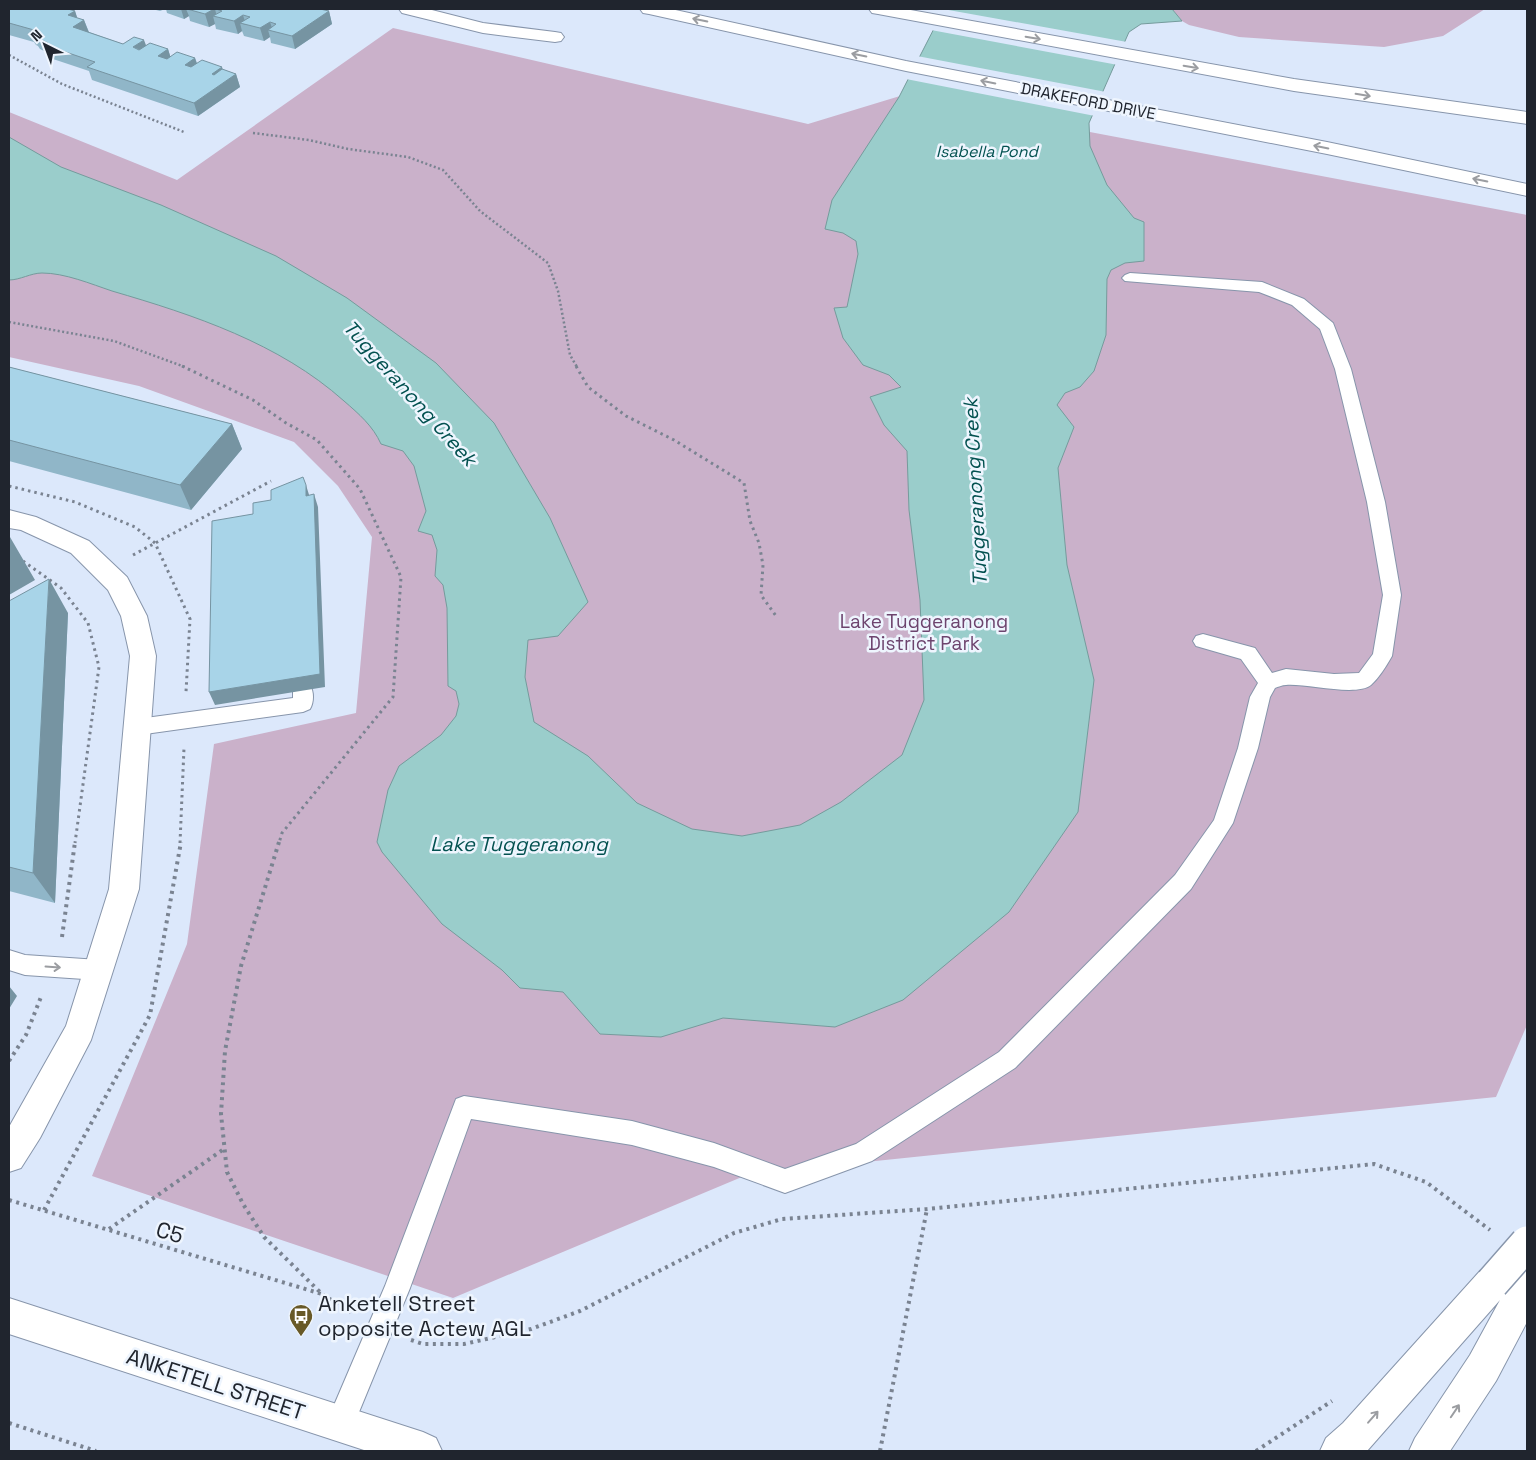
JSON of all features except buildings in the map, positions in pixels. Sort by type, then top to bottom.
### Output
[{"type":"main road","points":[[408,9],[483,28],[555,37]]},
{"type":"main road","name":"DRAKEFORD DRIVE","points":[[649,9],[906,66],[1122,107],[1527,190]]},
{"type":"main road","points":[[878,9],[1294,85],[1527,118]]},
{"type":"main road","points":[[9,518],[27,523],[80,547],[118,584],[134,616],[143,656],[124,889],[80,1030],[28,1127],[9,1156]]},
{"type":"main road","points":[[1428,1451],[1485,1365],[1527,1243]]},
{"type":"main road","points":[[1339,1451],[1513,1288]]},
{"type":"main road","name":"ANKETELL STREET","points":[[9,1316],[423,1451]]},
{"type":"lane","points":[[340,1424],[397,1288],[464,1107],[632,1134],[714,1155],[785,1181],[862,1153],[1007,1060],[1183,882],[1223,822],[1248,748],[1260,697],[1268,682],[1286,677],[1334,682],[1364,680],[1382,656],[1392,595],[1376,502],[1344,369],[1327,327],[1298,302],[1262,287],[1130,278]]},
{"type":"lane","points":[[1204,641],[1248,652],[1268,682]]},
{"type":"lane","points":[[138,727],[303,704],[303,690]]},
{"type":"lane","points":[[9,960],[25,965],[99,970]]},
{"type":"path","points":[[9,55],[62,84],[184,132]]},
{"type":"path","points":[[253,133],[309,140],[348,149],[408,157],[442,170],[480,211],[548,263],[558,291],[570,355],[588,387],[626,416],[674,440],[744,483],[750,521],[759,543],[763,565],[761,595],[776,616]]},
{"type":"path","points":[[104,570],[271,481]]},
{"type":"path","points":[[9,1061],[26,1035],[60,952],[99,667],[88,623],[61,588],[20,558]]},
{"type":"path","points":[[108,1230],[224,1149]]},
{"type":"path","name":"C5","points":[[9,1200],[323,1295],[380,1330],[424,1344],[464,1344],[531,1329],[580,1312],[734,1234],[782,1219],[927,1209],[1374,1164],[1426,1182],[1466,1213]]},
{"type":"path","points":[[880,1451],[927,1209]]},
{"type":"path","points":[[9,1423],[96,1451]]},
{"type":"green space","points":[[1172,9],[1485,9],[1443,36],[1384,47],[1239,37],[1189,25],[1182,21]]},
{"type":"green space","name":"Lake Tuggeranong District Park","points":[[393,28],[808,124],[900,96],[1527,215],[1527,1025],[1496,1097],[749,1174],[453,1298],[92,1176],[187,944],[214,744],[356,713],[372,537],[338,486],[294,442],[139,386],[9,357],[9,112],[177,180]]},
{"type":"water","name":"Lake Tuggeranong","points":[[944,9],[1172,9],[1182,21],[1141,24],[1129,32],[1089,123],[1090,146],[1107,185],[1134,218],[1144,222],[1144,261],[1125,263],[1111,270],[1107,279],[1106,335],[1094,371],[1080,387],[1065,393],[1057,405],[1074,427],[1058,468],[1067,565],[1094,680],[1078,812],[1009,912],[903,1000],[835,1027],[723,1018],[661,1037],[600,1034],[563,992],[520,988],[502,970],[442,924],[382,852],[377,842],[388,790],[399,766],[441,735],[456,716],[459,704],[456,691],[448,686],[447,608],[443,585],[435,576],[437,550],[432,535],[418,531],[426,511],[414,466],[403,451],[381,444],[370,426],[344,401],[319,381],[264,347],[234,333],[174,310],[69,277],[42,273],[9,280],[9,137],[61,167],[161,205],[276,256],[347,298],[436,363],[494,423],[550,518],[588,602],[558,636],[528,640],[525,677],[534,722],[588,756],[637,803],[692,829],[742,836],[800,825],[841,802],[902,755],[924,700],[920,600],[909,510],[907,451],[884,425],[870,397],[901,387],[889,375],[863,365],[843,338],[834,308],[847,307],[858,254],[856,241],[843,233],[825,229],[832,200],[899,97]]},
{"type":"pier","points":[[942,9],[1127,42],[1118,65],[931,30]]},
{"type":"pier","points":[[917,56],[1106,92],[1095,116],[906,79]]},
{"type":"place","name":"Anketell Street opposite Actew AGL","points":[[301,1337]]},
{"type":"water label","name":"Isabella Pond","points":[[987,151]]},
{"type":"water label","name":"Tuggeranong Creek","points":[[410,393]]},
{"type":"water label","name":"Tuggeranong Creek","points":[[975,492]]}]
